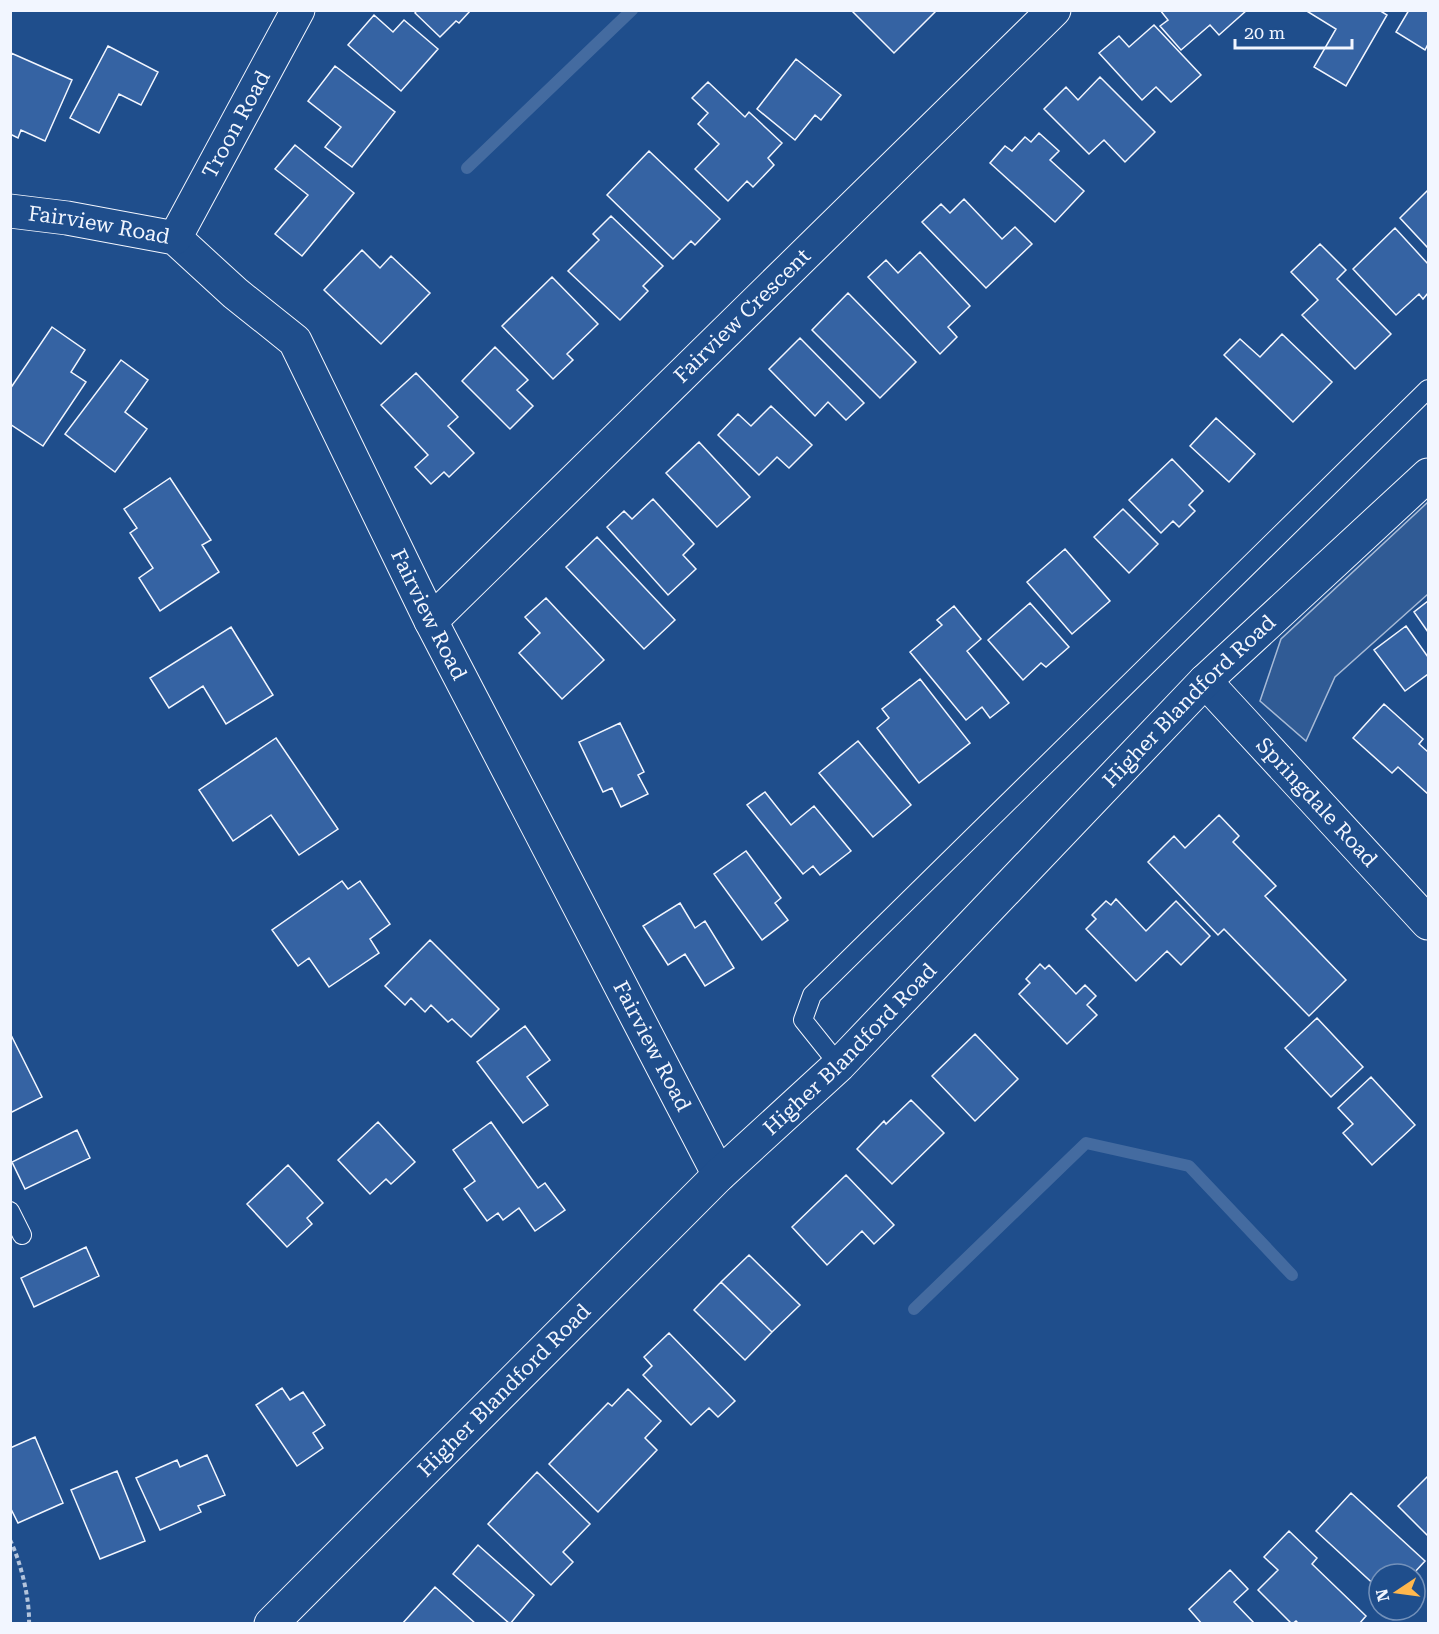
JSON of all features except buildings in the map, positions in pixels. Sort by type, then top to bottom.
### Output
[{"type":"street","name":"Troon Road","points":[[175,238],[298,10]]},
{"type":"street","name":"Fairview Crescent","points":[[431,621],[1054,10]]},
{"type":"street","name":"Fairview Road","points":[[10,211],[67,218],[175,238],[235,293],[295,341],[431,621],[719,1175]]},
{"type":"street","name":"Higher Blandford Road","points":[[271,1623],[719,1175],[839,1065],[1205,681],[1428,475]]},
{"type":"street","name":"Springdale Road","points":[[1205,681],[1428,923]]},
{"type":"lane","points":[[839,1065],[803,1020],[812,994],[1428,389]]},
{"type":"lane","points":[[10,1211],[22,1235]]},
{"type":"path","points":[[10,1540],[15,1550],[27,1601],[29,1623]]},
{"type":"shaded area","points":[[1428,502],[1428,594],[1335,677],[1306,741],[1260,701],[1281,639]]},
{"type":"waterway","points":[[467,168],[632,10]]},
{"type":"waterway","points":[[914,1309],[1086,1143],[1189,1166],[1292,1275]]}]
